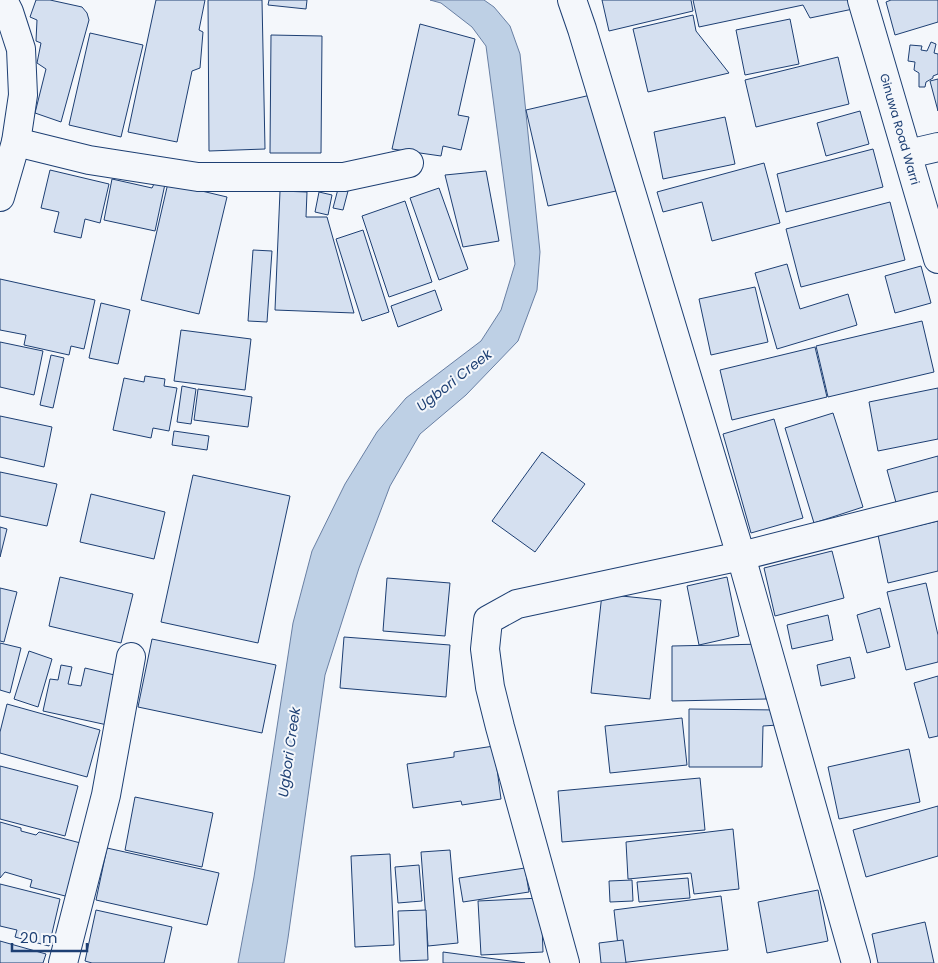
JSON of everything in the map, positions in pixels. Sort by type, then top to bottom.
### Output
[{"type":"street","points":[[0,198],[16,142],[23,95],[20,49],[9,12],[3,0]]},
{"type":"street","points":[[572,0],[742,556],[856,963]]},
{"type":"street","name":"Ginuwa Road Warri","points":[[862,0],[938,259]]},
{"type":"street","points":[[16,142],[89,160],[198,177],[344,177],[409,163]]},
{"type":"street","points":[[908,154],[938,147]]},
{"type":"street","points":[[565,963],[490,687],[485,649],[488,620],[517,604],[742,556],[938,506]]},
{"type":"street","points":[[63,963],[106,795],[131,657]]},
{"type":"water","name":"Ugbori Creek","points":[[430,0],[484,0],[494,7],[510,26],[520,54],[540,252],[537,290],[518,341],[466,395],[420,434],[390,486],[359,568],[325,675],[284,963],[238,963],[254,877],[293,623],[312,551],[345,484],[377,432],[406,398],[481,341],[501,310],[515,264],[486,46],[472,27],[441,3]]},
{"type":"building","points":[[36,0],[50,0],[82,7],[87,13],[89,20],[61,122],[35,113],[46,69],[37,63],[41,43],[36,41],[37,20],[30,17]]},
{"type":"building","points":[[156,0],[205,0],[199,30],[203,32],[200,68],[192,71],[177,142],[128,132]]},
{"type":"building","points":[[208,0],[262,0],[265,149],[209,151]]},
{"type":"building","points":[[269,0],[307,0],[306,9],[268,5]]},
{"type":"building","points":[[602,0],[691,0],[693,11],[609,31]]},
{"type":"building","points":[[693,0],[852,0],[853,9],[810,18],[803,5],[699,27]]},
{"type":"building","points":[[891,0],[938,0],[938,22],[895,35],[886,2]]},
{"type":"building","points":[[693,15],[696,31],[729,73],[648,92],[633,29]]},
{"type":"building","points":[[790,19],[799,64],[745,75],[736,30]]},
{"type":"building","points":[[420,24],[475,39],[458,115],[469,117],[461,150],[443,146],[441,156],[392,149]]},
{"type":"building","points":[[90,33],[143,45],[121,137],[69,125]]},
{"type":"building","points":[[271,35],[322,36],[321,153],[270,153]]},
{"type":"building","points":[[931,42],[936,44],[934,53],[938,54],[938,74],[926,82],[925,87],[919,87],[919,73],[914,70],[915,62],[908,61],[910,45],[922,46],[921,50],[927,51]]},
{"type":"building","points":[[838,57],[849,104],[756,127],[745,80]]},
{"type":"building","points":[[938,79],[938,111],[930,81]]},
{"type":"building","points":[[595,94],[616,191],[548,206],[526,110]]},
{"type":"building","points":[[860,111],[869,144],[826,156],[817,123]]},
{"type":"building","points":[[725,117],[735,164],[663,179],[654,132]]},
{"type":"building","points":[[873,149],[883,187],[786,212],[777,174]]},
{"type":"building","points":[[764,163],[780,223],[712,241],[702,202],[663,212],[657,192]]},
{"type":"building","points":[[50,170],[109,184],[100,223],[85,219],[81,238],[54,232],[59,212],[41,208]]},
{"type":"building","points":[[486,171],[499,241],[463,247],[445,175]]},
{"type":"building","points":[[112,179],[152,188],[155,182],[165,184],[155,231],[104,220]]},
{"type":"building","points":[[168,183],[227,197],[199,314],[141,300]]},
{"type":"building","points":[[439,188],[468,269],[439,280],[410,198]]},
{"type":"building","points":[[338,189],[348,191],[343,210],[333,208]]},
{"type":"building","points":[[280,191],[307,192],[306,217],[327,217],[354,313],[275,310]]},
{"type":"building","points":[[319,192],[332,195],[328,215],[315,212]]},
{"type":"building","points":[[405,201],[432,282],[389,297],[362,216]]},
{"type":"building","points":[[890,202],[905,260],[801,287],[786,229]]},
{"type":"building","points":[[363,230],[389,312],[362,321],[336,239]]},
{"type":"building","points":[[253,250],[272,251],[267,322],[248,321]]},
{"type":"building","points":[[787,264],[800,309],[848,294],[857,325],[777,349],[755,273]]},
{"type":"building","points":[[921,266],[931,303],[895,313],[885,276]]},
{"type":"building","points":[[0,279],[95,300],[84,349],[71,346],[69,355],[24,345],[26,335],[0,330]]},
{"type":"building","points":[[755,287],[768,342],[711,355],[699,299]]},
{"type":"building","points":[[435,290],[442,310],[398,327],[391,306]]},
{"type":"building","points":[[101,303],[130,310],[118,364],[89,358]]},
{"type":"building","points":[[922,321],[934,372],[828,397],[816,346]]},
{"type":"building","points":[[181,330],[251,339],[245,390],[174,381]]},
{"type":"building","points":[[0,342],[43,351],[34,395],[0,387]]},
{"type":"building","points":[[815,347],[827,397],[732,420],[720,370]]},
{"type":"building","points":[[51,355],[64,358],[53,408],[40,405]]},
{"type":"building","points":[[145,376],[165,379],[164,386],[177,388],[169,431],[153,428],[151,438],[113,430],[124,378],[144,382]]},
{"type":"building","points":[[182,386],[196,389],[191,424],[177,422]]},
{"type":"building","points":[[938,388],[938,439],[878,451],[869,402]]},
{"type":"building","points":[[198,389],[252,397],[248,427],[194,420]]},
{"type":"building","points":[[833,413],[863,507],[814,523],[785,428]]},
{"type":"building","points":[[0,416],[52,427],[44,467],[0,457]]},
{"type":"building","points":[[774,419],[803,518],[751,533],[723,434]]},
{"type":"building","points":[[174,431],[209,436],[207,450],[172,445]]},
{"type":"building","points":[[542,452],[585,484],[535,552],[492,521]]},
{"type":"building","points":[[938,456],[938,494],[897,506],[887,470]]},
{"type":"building","points":[[0,472],[57,484],[47,526],[0,516]]},
{"type":"building","points":[[193,475],[290,496],[258,643],[161,622]]},
{"type":"building","points":[[91,494],[165,512],[154,559],[80,542]]},
{"type":"building","points":[[938,521],[938,571],[888,583],[878,535]]},
{"type":"building","points":[[0,527],[7,529],[0,557]]},
{"type":"building","points":[[832,551],[844,598],[775,616],[764,568]]},
{"type":"building","points":[[60,577],[133,594],[121,643],[49,626]]},
{"type":"building","points":[[727,577],[739,636],[699,645],[687,586]]},
{"type":"building","points":[[387,578],[450,583],[445,636],[383,631]]},
{"type":"building","points":[[926,583],[938,635],[938,662],[906,670],[887,592]]},
{"type":"building","points":[[0,588],[17,592],[4,642],[0,641]]},
{"type":"building","points":[[602,594],[661,600],[650,699],[591,693]]},
{"type":"building","points":[[880,608],[890,647],[867,653],[857,615]]},
{"type":"building","points":[[828,615],[833,640],[792,649],[787,625]]},
{"type":"building","points":[[344,637],[450,645],[446,697],[340,688]]},
{"type":"building","points":[[152,639],[276,665],[262,733],[138,707]]},
{"type":"building","points":[[0,643],[21,648],[10,693],[0,690]]},
{"type":"building","points":[[765,644],[766,699],[672,701],[672,646]]},
{"type":"building","points":[[29,651],[52,659],[38,707],[14,699]]},
{"type":"building","points":[[850,657],[855,678],[821,686],[817,665]]},
{"type":"building","points":[[61,665],[72,667],[68,684],[81,686],[85,668],[123,677],[112,726],[43,711],[50,679],[58,680]]},
{"type":"building","points":[[938,676],[938,736],[929,738],[914,683]]},
{"type":"building","points":[[7,704],[100,730],[87,777],[0,753],[0,732]]},
{"type":"building","points":[[689,709],[778,710],[778,725],[763,726],[762,767],[689,767]]},
{"type":"building","points":[[682,718],[687,765],[610,773],[605,726]]},
{"type":"building","points":[[494,746],[501,799],[462,805],[461,801],[413,808],[407,764],[454,757],[454,752]]},
{"type":"building","points":[[909,749],[920,802],[839,819],[828,767]]},
{"type":"building","points":[[0,766],[78,786],[65,836],[0,819]]},
{"type":"building","points":[[700,778],[705,830],[562,842],[558,791]]},
{"type":"building","points":[[135,797],[213,813],[202,867],[125,850]]},
{"type":"building","points":[[938,806],[938,856],[866,877],[853,830]]},
{"type":"building","points":[[0,822],[36,835],[39,832],[88,845],[73,898],[30,887],[32,880],[5,872],[0,878]]},
{"type":"building","points":[[733,829],[739,889],[694,894],[691,873],[628,879],[626,842]]},
{"type":"building","points":[[107,848],[219,873],[207,925],[96,900]]},
{"type":"building","points":[[450,850],[458,943],[428,946],[421,852]]},
{"type":"building","points":[[390,854],[394,945],[355,947],[351,856]]},
{"type":"building","points":[[419,865],[422,901],[398,903],[395,867]]},
{"type":"building","points":[[525,868],[529,892],[463,902],[459,878]]},
{"type":"building","points":[[688,878],[690,898],[639,902],[637,882]]},
{"type":"building","points":[[632,880],[633,901],[610,902],[609,881]]},
{"type":"building","points":[[0,884],[60,899],[49,946],[15,937],[17,930],[0,926]]},
{"type":"building","points":[[818,890],[828,941],[767,953],[758,902]]},
{"type":"building","points":[[721,896],[728,950],[620,963],[614,910]]},
{"type":"building","points":[[541,898],[543,952],[481,955],[478,901]]},
{"type":"building","points":[[96,910],[172,927],[164,963],[92,963],[85,961]]},
{"type":"building","points":[[426,910],[428,960],[400,961],[398,911]]},
{"type":"building","points":[[925,922],[934,963],[878,963],[872,934]]},
{"type":"building","points":[[623,940],[626,963],[601,963],[599,943]]},
{"type":"building","points":[[0,941],[46,954],[43,963],[0,963]]},
{"type":"building","points":[[443,952],[525,963],[443,963]]}]
